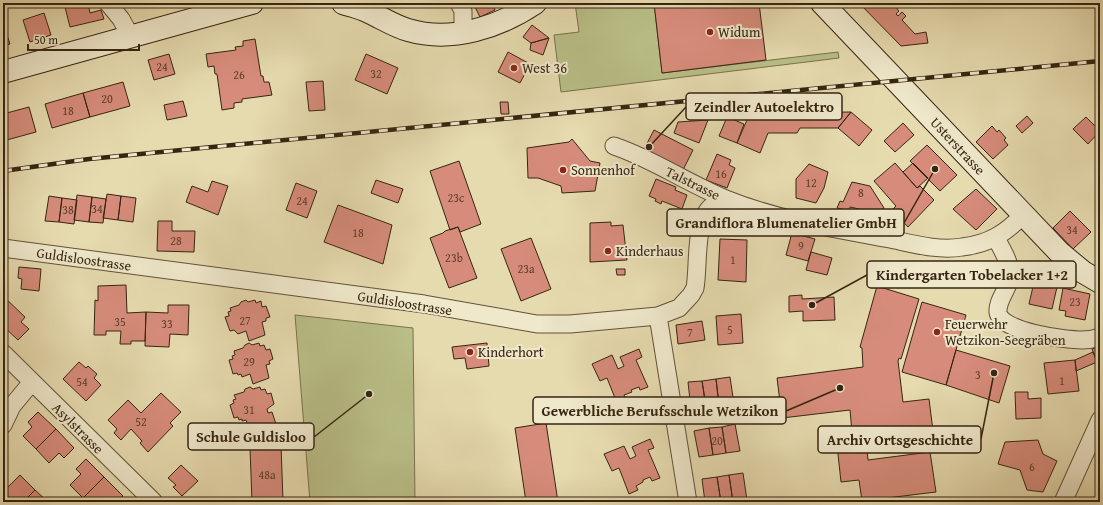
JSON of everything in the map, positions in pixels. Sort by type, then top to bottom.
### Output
[{"type":"main road","points":[[3,72],[252,3]]},
{"type":"main road","points":[[343,3],[368,12],[408,30],[445,34],[463,33],[476,30],[508,19],[536,3]]},
{"type":"main road","name":"Usterstrasse","points":[[822,3],[1068,260],[1100,282]]},
{"type":"street","points":[[108,3],[121,19],[131,37]]},
{"type":"street","points":[[458,3],[463,11],[463,33]]},
{"type":"street","name":"Talstrasse","points":[[614,146],[632,152],[694,185],[727,200],[782,217],[824,227],[932,247],[961,248],[983,243],[996,238],[1024,214]]},
{"type":"street","name":"Guldisloostrasse","points":[[3,248],[424,304],[537,324],[570,324],[658,316],[679,308],[691,295],[697,279],[701,226],[705,215],[712,206],[727,200]]},
{"type":"street","points":[[996,238],[1010,273],[1009,282],[998,308],[998,313],[1002,320],[1012,326],[1043,335],[1081,340],[1100,337]]},
{"type":"street","points":[[658,316],[688,502]]},
{"type":"street","name":"Asylstrasse","points":[[3,353],[154,502]]},
{"type":"street","points":[[3,425],[12,406],[32,382]]},
{"type":"street","points":[[1063,502],[1100,420]]},
{"type":"green space","points":[[575,3],[654,3],[662,73],[838,52],[839,58],[561,92],[554,35],[579,32]]},
{"type":"green space","points":[[295,315],[413,328],[415,502],[310,502]]},
{"type":"building","points":[[79,3],[88,3],[90,13],[101,10],[104,19],[70,27],[65,7]]},
{"type":"building","points":[[473,3],[492,3],[495,10],[480,17]]},
{"type":"building","name":"Widum","points":[[654,3],[759,3],[766,60],[662,73]]},
{"type":"building","points":[[859,3],[886,3],[889,6],[892,3],[899,11],[896,14],[898,16],[902,12],[906,16],[902,20],[915,34],[926,32],[928,43],[901,46]]},
{"type":"building","points":[[44,13],[51,35],[30,42],[23,20]]},
{"type":"building","points":[[3,23],[10,44],[3,46]]},
{"type":"building","points":[[532,25],[549,38],[531,43],[523,37]]},
{"type":"building","points":[[549,38],[543,55],[530,50],[531,43]]},
{"type":"building","points":[[255,39],[261,76],[263,76],[264,82],[269,82],[272,95],[242,99],[242,102],[234,103],[234,108],[222,110],[217,74],[215,74],[214,66],[208,67],[206,54],[236,50],[235,47],[243,46],[243,41]]},
{"type":"building","name":"West 36","points":[[508,52],[530,64],[520,83],[498,72]]},
{"type":"building","points":[[169,54],[175,74],[154,80],[148,60]]},
{"type":"building","points":[[366,54],[398,68],[387,94],[355,80]]},
{"type":"building","points":[[323,81],[325,110],[309,111],[306,82]]},
{"type":"building","points":[[123,82],[130,106],[90,117],[83,93]]},
{"type":"building","points":[[83,93],[90,117],[52,128],[45,104]]},
{"type":"building","points":[[183,101],[187,116],[167,120],[164,105]]},
{"type":"building","points":[[500,102],[508,102],[509,114],[501,114]]},
{"type":"building","points":[[29,107],[36,132],[3,141],[3,114]]},
{"type":"building","points":[[851,112],[838,128],[800,128],[797,133],[768,133],[760,153],[737,143],[750,113]]},
{"type":"building","points":[[851,112],[872,130],[859,146],[838,128]]},
{"type":"building","points":[[1027,116],[1033,123],[1022,133],[1016,126]]},
{"type":"building","points":[[727,117],[744,124],[737,143],[719,136]]},
{"type":"building","points":[[1086,117],[1100,131],[1088,144],[1073,129]]},
{"type":"building","points":[[708,120],[699,143],[674,133],[678,122]]},
{"type":"building","points":[[903,123],[914,135],[895,152],[884,141]]},
{"type":"building","points":[[992,126],[997,132],[999,130],[1006,138],[1004,140],[1008,145],[993,159],[976,142]]},
{"type":"building","points":[[654,130],[693,150],[682,172],[643,151]]},
{"type":"building","name":"Sonnenhof","points":[[572,139],[590,161],[600,163],[595,191],[562,193],[561,186],[538,178],[528,178],[527,148],[569,142]]},
{"type":"building","points":[[927,145],[957,175],[940,191],[910,161]]},
{"type":"building","points":[[717,154],[731,160],[729,165],[735,168],[727,188],[706,180]]},
{"type":"building","points":[[459,161],[481,224],[460,232],[458,227],[450,230],[430,171]]},
{"type":"building","points":[[895,163],[917,188],[920,186],[934,200],[908,227],[892,210],[896,206],[874,181]]},
{"type":"building","points":[[913,163],[928,178],[917,188],[903,172]]},
{"type":"building","points":[[809,164],[828,172],[824,188],[816,203],[796,198],[796,179]]},
{"type":"building","points":[[656,179],[676,187],[675,190],[687,195],[682,209],[662,201],[661,204],[655,201],[656,199],[649,196]]},
{"type":"building","points":[[376,180],[403,189],[398,203],[371,193]]},
{"type":"building","points":[[212,181],[228,186],[218,215],[186,202],[192,186],[208,192]]},
{"type":"building","points":[[852,182],[870,186],[884,208],[877,213],[850,207],[849,211],[837,208],[840,201],[843,202]]},
{"type":"building","points":[[296,183],[317,191],[307,218],[286,210]]},
{"type":"building","points":[[976,189],[997,209],[976,230],[953,209]]},
{"type":"building","points":[[107,194],[121,196],[118,220],[103,218]]},
{"type":"building","points":[[77,195],[92,197],[89,222],[74,220]]},
{"type":"building","points":[[49,196],[62,198],[59,222],[45,221]]},
{"type":"building","points":[[121,196],[136,198],[133,222],[118,220]]},
{"type":"building","points":[[92,197],[106,199],[103,223],[89,222]]},
{"type":"building","points":[[62,198],[77,200],[74,224],[59,222]]},
{"type":"building","points":[[338,205],[392,225],[383,264],[324,242]]},
{"type":"building","points":[[1070,211],[1091,232],[1073,249],[1053,228]]},
{"type":"building","points":[[158,221],[172,221],[172,231],[195,231],[194,252],[157,251]]},
{"type":"building","name":"Kinderhaus","points":[[611,222],[611,226],[623,225],[627,260],[590,262],[590,223]]},
{"type":"building","points":[[458,227],[477,278],[449,288],[430,238]]},
{"type":"building","points":[[792,233],[815,239],[808,261],[786,255]]},
{"type":"building","points":[[531,238],[551,289],[521,301],[501,249]]},
{"type":"building","points":[[720,239],[747,240],[746,282],[718,280]]},
{"type":"building","points":[[811,252],[832,258],[827,275],[806,270]]},
{"type":"building","points":[[19,267],[41,269],[39,291],[21,289],[22,279],[18,278]]},
{"type":"building","points":[[616,269],[625,269],[625,275],[617,275]]},
{"type":"building","points":[[1034,282],[1057,287],[1052,309],[1029,304]]},
{"type":"building","points":[[126,285],[127,313],[146,312],[145,341],[131,341],[131,344],[120,344],[121,331],[106,331],[106,335],[94,335],[95,300],[98,301],[98,286]]},
{"type":"building","points":[[877,286],[919,299],[901,359],[899,358],[898,361],[903,402],[929,399],[933,431],[903,434],[885,440],[866,439],[868,460],[930,452],[936,492],[862,501],[859,480],[841,482],[837,445],[853,443],[850,410],[782,418],[777,378],[863,367],[862,348],[860,347]]},
{"type":"building","points":[[1063,288],[1090,294],[1085,320],[1065,316],[1066,311],[1059,310]]},
{"type":"building","points":[[802,295],[802,299],[834,297],[835,320],[803,321],[803,311],[789,312],[789,296]]},
{"type":"building","points":[[3,296],[25,317],[21,322],[29,329],[18,340],[3,326]]},
{"type":"building","points":[[246,300],[248,302],[255,300],[256,303],[261,301],[262,307],[266,306],[270,317],[266,318],[266,321],[262,322],[265,335],[249,341],[246,331],[238,334],[234,330],[230,331],[225,317],[229,316],[228,312],[231,311],[230,308],[239,305],[241,302]]},
{"type":"building","name":"Feuerwehr Wetzikon-Seegräben","points":[[922,302],[966,315],[946,385],[902,372]]},
{"type":"building","points":[[168,305],[189,305],[188,335],[170,334],[169,347],[145,346],[146,312],[168,313]]},
{"type":"building","points":[[741,314],[743,343],[718,345],[716,316]]},
{"type":"building","points":[[702,321],[705,340],[678,344],[676,325]]},
{"type":"building","points":[[249,343],[252,345],[259,343],[260,346],[264,345],[266,350],[270,349],[273,359],[269,361],[270,364],[266,365],[269,378],[253,384],[250,374],[242,377],[241,374],[233,374],[229,360],[233,359],[232,356],[235,355],[234,351],[243,348]]},
{"type":"building","name":"Kinderhort","points":[[487,343],[489,366],[467,369],[465,358],[454,359],[452,347]]},
{"type":"building","points":[[1100,346],[1100,361],[1097,362],[1092,349]]},
{"type":"building","points":[[639,349],[642,357],[636,360],[648,387],[640,390],[639,387],[631,390],[632,392],[624,395],[626,400],[617,403],[607,378],[600,381],[592,364],[612,355],[618,369],[624,366],[620,357]]},
{"type":"building","points":[[956,350],[1010,366],[999,403],[946,385]]},
{"type":"building","points":[[1093,352],[1097,362],[1076,371],[1075,360]]},
{"type":"building","points":[[1075,360],[1079,391],[1048,394],[1044,363]]},
{"type":"building","points":[[79,362],[86,368],[88,366],[97,374],[94,378],[101,385],[86,401],[63,379]]},
{"type":"building","points":[[730,377],[734,404],[719,405],[716,379]]},
{"type":"building","points":[[716,379],[719,405],[706,407],[702,381]]},
{"type":"building","points":[[702,381],[706,407],[691,409],[688,382]]},
{"type":"building","points":[[250,387],[253,389],[260,387],[261,390],[265,389],[267,394],[271,393],[274,404],[267,409],[268,413],[272,412],[276,424],[257,431],[256,428],[250,430],[246,420],[239,420],[238,417],[234,418],[230,405],[234,403],[233,400],[236,399],[234,395],[244,392],[245,389]]},
{"type":"building","points":[[1015,392],[1028,392],[1028,399],[1041,398],[1041,418],[1016,419]]},
{"type":"building","points":[[161,393],[181,412],[170,423],[173,426],[148,452],[140,443],[142,441],[131,429],[121,440],[114,433],[117,429],[108,420],[128,400],[141,413]]},
{"type":"building","points":[[38,412],[56,429],[36,449],[23,436],[32,427],[28,422]]},
{"type":"building","points":[[546,423],[558,502],[526,502],[515,428]]},
{"type":"building","points":[[735,424],[740,451],[726,453],[722,427]]},
{"type":"building","points":[[722,427],[726,453],[713,455],[709,428]]},
{"type":"building","points":[[709,428],[713,455],[699,457],[694,431]]},
{"type":"building","points":[[56,429],[74,448],[64,458],[59,453],[49,463],[36,449]]},
{"type":"building","points":[[650,439],[654,448],[648,450],[660,478],[652,481],[650,477],[643,480],[643,482],[636,486],[638,490],[629,494],[619,468],[612,471],[604,454],[624,446],[630,459],[636,456],[632,447]]},
{"type":"building","points":[[1038,440],[1043,454],[1057,461],[1043,492],[1027,490],[1020,470],[998,464],[1005,442]]},
{"type":"building","points":[[266,445],[281,445],[283,501],[252,502],[250,448],[266,448]]},
{"type":"building","points":[[86,459],[104,477],[83,498],[70,485],[81,474],[76,469]]},
{"type":"building","points":[[181,465],[198,481],[182,496],[173,487],[176,485],[168,478]]},
{"type":"building","points":[[743,473],[747,500],[733,502],[729,475]]},
{"type":"building","points":[[20,475],[35,490],[23,502],[3,502],[3,492]]},
{"type":"building","points":[[729,475],[733,502],[721,502],[717,477]]},
{"type":"building","points":[[104,477],[123,496],[116,502],[87,502],[83,498]]},
{"type":"building","points":[[717,477],[721,502],[705,502],[702,479]]},
{"type":"building","points":[[35,490],[47,501],[23,502]]},
{"type":"railway","points":[[3,171],[89,159],[1100,61]]},
{"type":"place","name":"Widum","points":[[710,32]]},
{"type":"place","name":"West 36","points":[[514,68]]},
{"type":"place","name":"Zeindler Autoelektro","points":[[649,147]]},
{"type":"place","name":"Grandiflora Blumenatelier GmbH","points":[[935,169]]},
{"type":"place","name":"Sonnenhof","points":[[563,170]]},
{"type":"place","name":"Kinderhaus","points":[[608,251]]},
{"type":"place","name":"Kindergarten Tobelacker 1+2","points":[[812,305]]},
{"type":"place","name":"Feuerwehr Wetzikon-Seegräben","points":[[937,332]]},
{"type":"place","name":"Kinderhort","points":[[470,352]]},
{"type":"place","name":"Archiv Ortsgeschichte","points":[[994,373]]},
{"type":"place","name":"Gewerbliche Berufsschule Wetzikon","points":[[840,388]]},
{"type":"place","name":"Schule Guldisloo","points":[[369,394]]}]
